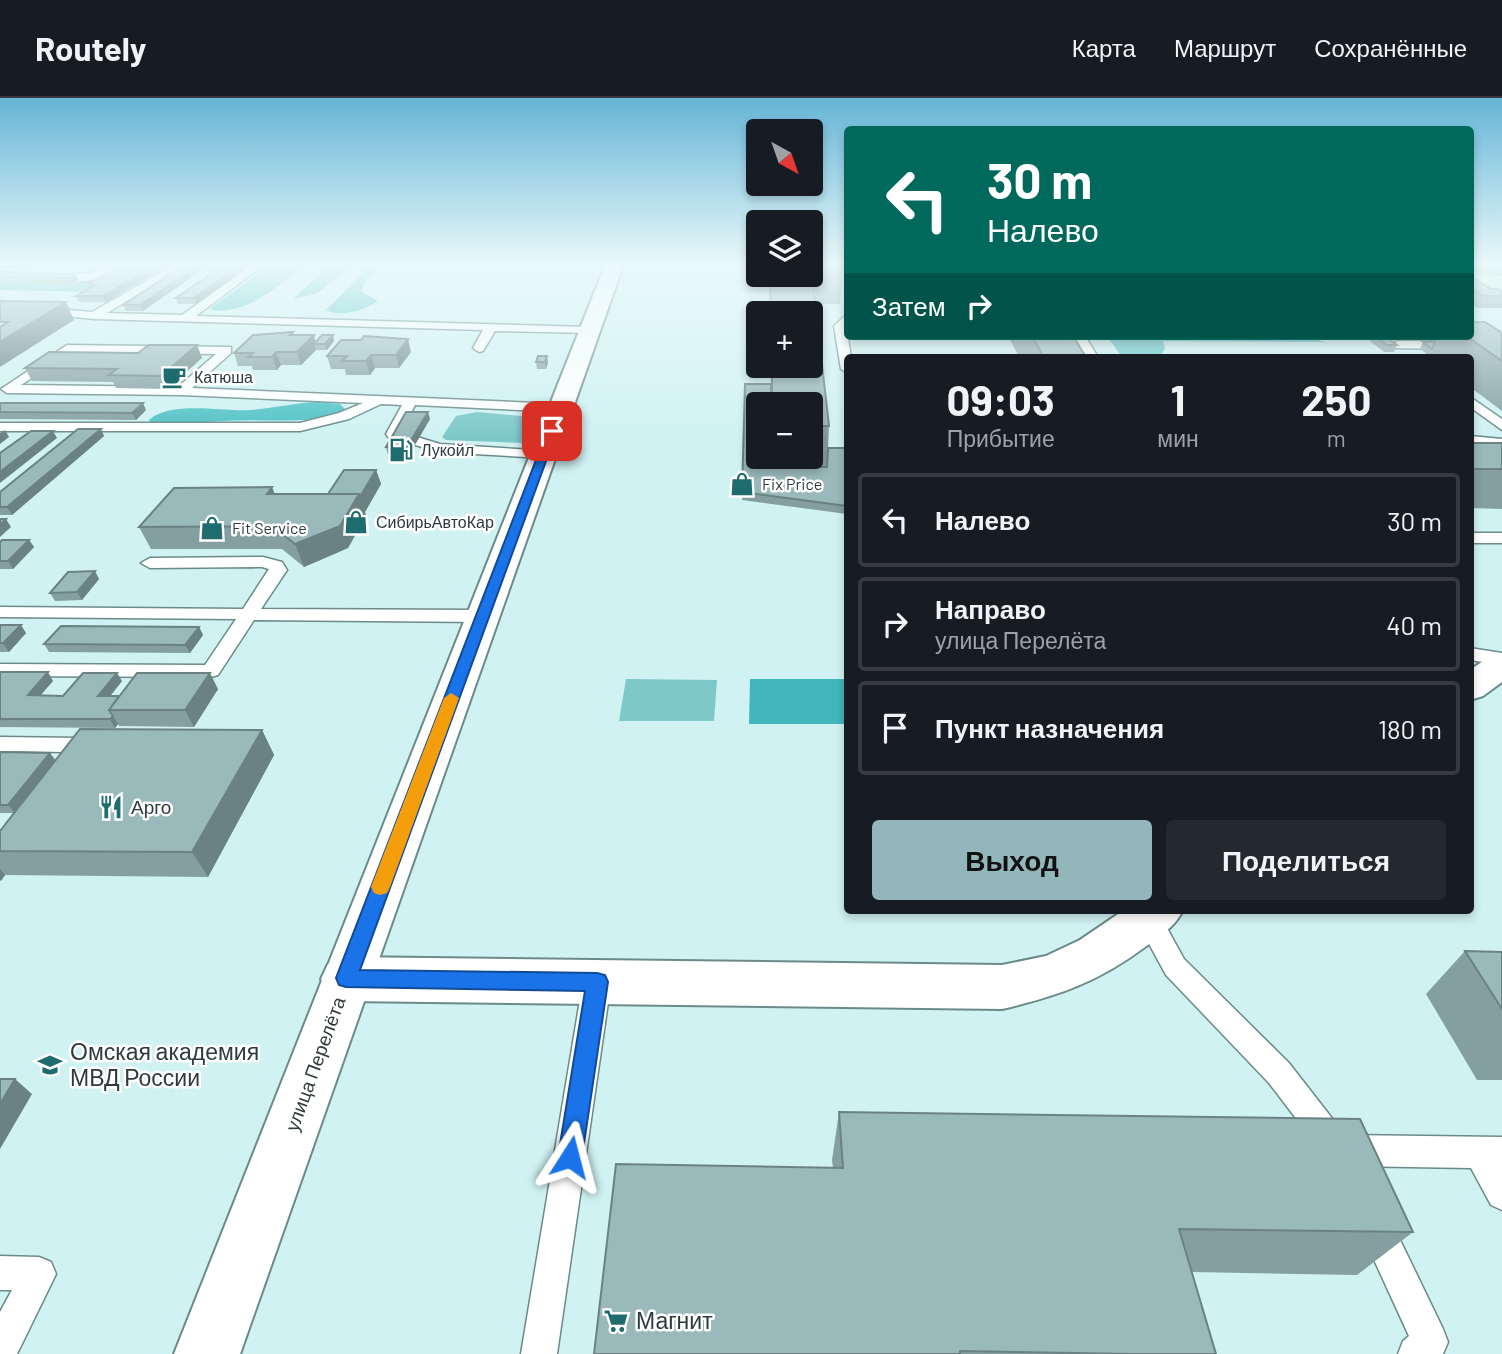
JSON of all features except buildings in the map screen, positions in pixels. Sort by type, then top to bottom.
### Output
[{"type":"main road","name":"улица Перелёта","points":[[207,1354],[593,322]]},
{"type":"main road","points":[[1474,685],[1502,665]]},
{"type":"main road","points":[[346,978],[1002,987],[1052,976],[1097,955],[1154,914]]},
{"type":"lane","points":[[284,322],[590,330]]},
{"type":"lane","points":[[843,322],[840,326],[845,354]]},
{"type":"lane","points":[[479,348],[491,327]]},
{"type":"lane","points":[[1390,340],[1408,354]]},
{"type":"lane","points":[[1397,345],[1462,345]]},
{"type":"lane","points":[[181,391],[227,350],[66,349],[8,389],[181,391],[490,407],[560,408]]},
{"type":"lane","points":[[0,427],[300,427],[344,415],[383,400]]},
{"type":"lane","points":[[411,401],[393,434],[439,448],[543,454]]},
{"type":"lane","points":[[1474,404],[1502,426]]},
{"type":"lane","points":[[1474,440],[1502,443]]},
{"type":"lane","points":[[1474,538],[1502,538]]},
{"type":"lane","points":[[0,670],[211,671],[276,574],[276,566],[263,562],[150,563]]},
{"type":"lane","points":[[0,612],[482,616]]},
{"type":"lane","points":[[1474,655],[1502,659]]},
{"type":"lane","points":[[0,744],[82,745],[57,778]]},
{"type":"lane","points":[[1154,914],[1175,967],[1279,1073],[1351,1174],[1427,1350]]},
{"type":"lane","points":[[539,1354],[597,982]]},
{"type":"lane","points":[[1351,1174],[1491,1152],[1502,1194]]},
{"type":"lane","points":[[0,1273],[38,1274],[0,1349]]},
{"type":"shaded area","points":[[1110,340],[1325,342],[1163,341],[1165,349],[1161,354],[1120,354]]},
{"type":"shaded area","points":[[317,402],[340,404],[345,409],[343,414],[297,420],[151,425],[149,420],[170,410],[251,410]]},
{"type":"shaded area","points":[[477,412],[532,417],[536,420],[527,442],[522,443],[446,440],[442,437],[456,416]]},
{"type":"shaded area","points":[[626,679],[717,680],[714,721],[619,721]]},
{"type":"shaded area","points":[[750,679],[844,679],[844,724],[749,724]]},
{"type":"slow traffic","points":[[380,887],[451,698]]},
{"type":"place","name":"Катюша","points":[[174,377]]},
{"type":"place","name":"Лукойл","points":[[401,450]]},
{"type":"place","name":"Fix Price","points":[[742,484]]},
{"type":"place","name":"СибирьАвтоКар","points":[[356,522]]},
{"type":"place","name":"Fit Service","points":[[212,528]]},
{"type":"place","name":"Арго","points":[[111,807]]},
{"type":"place","name":"Омская академия МВД России","points":[[50,1065]]},
{"type":"place","name":"Магнит","points":[[616,1321]]},
{"type":"route","points":[[552,431],[346,978],[597,982],[570,1157]]}]
